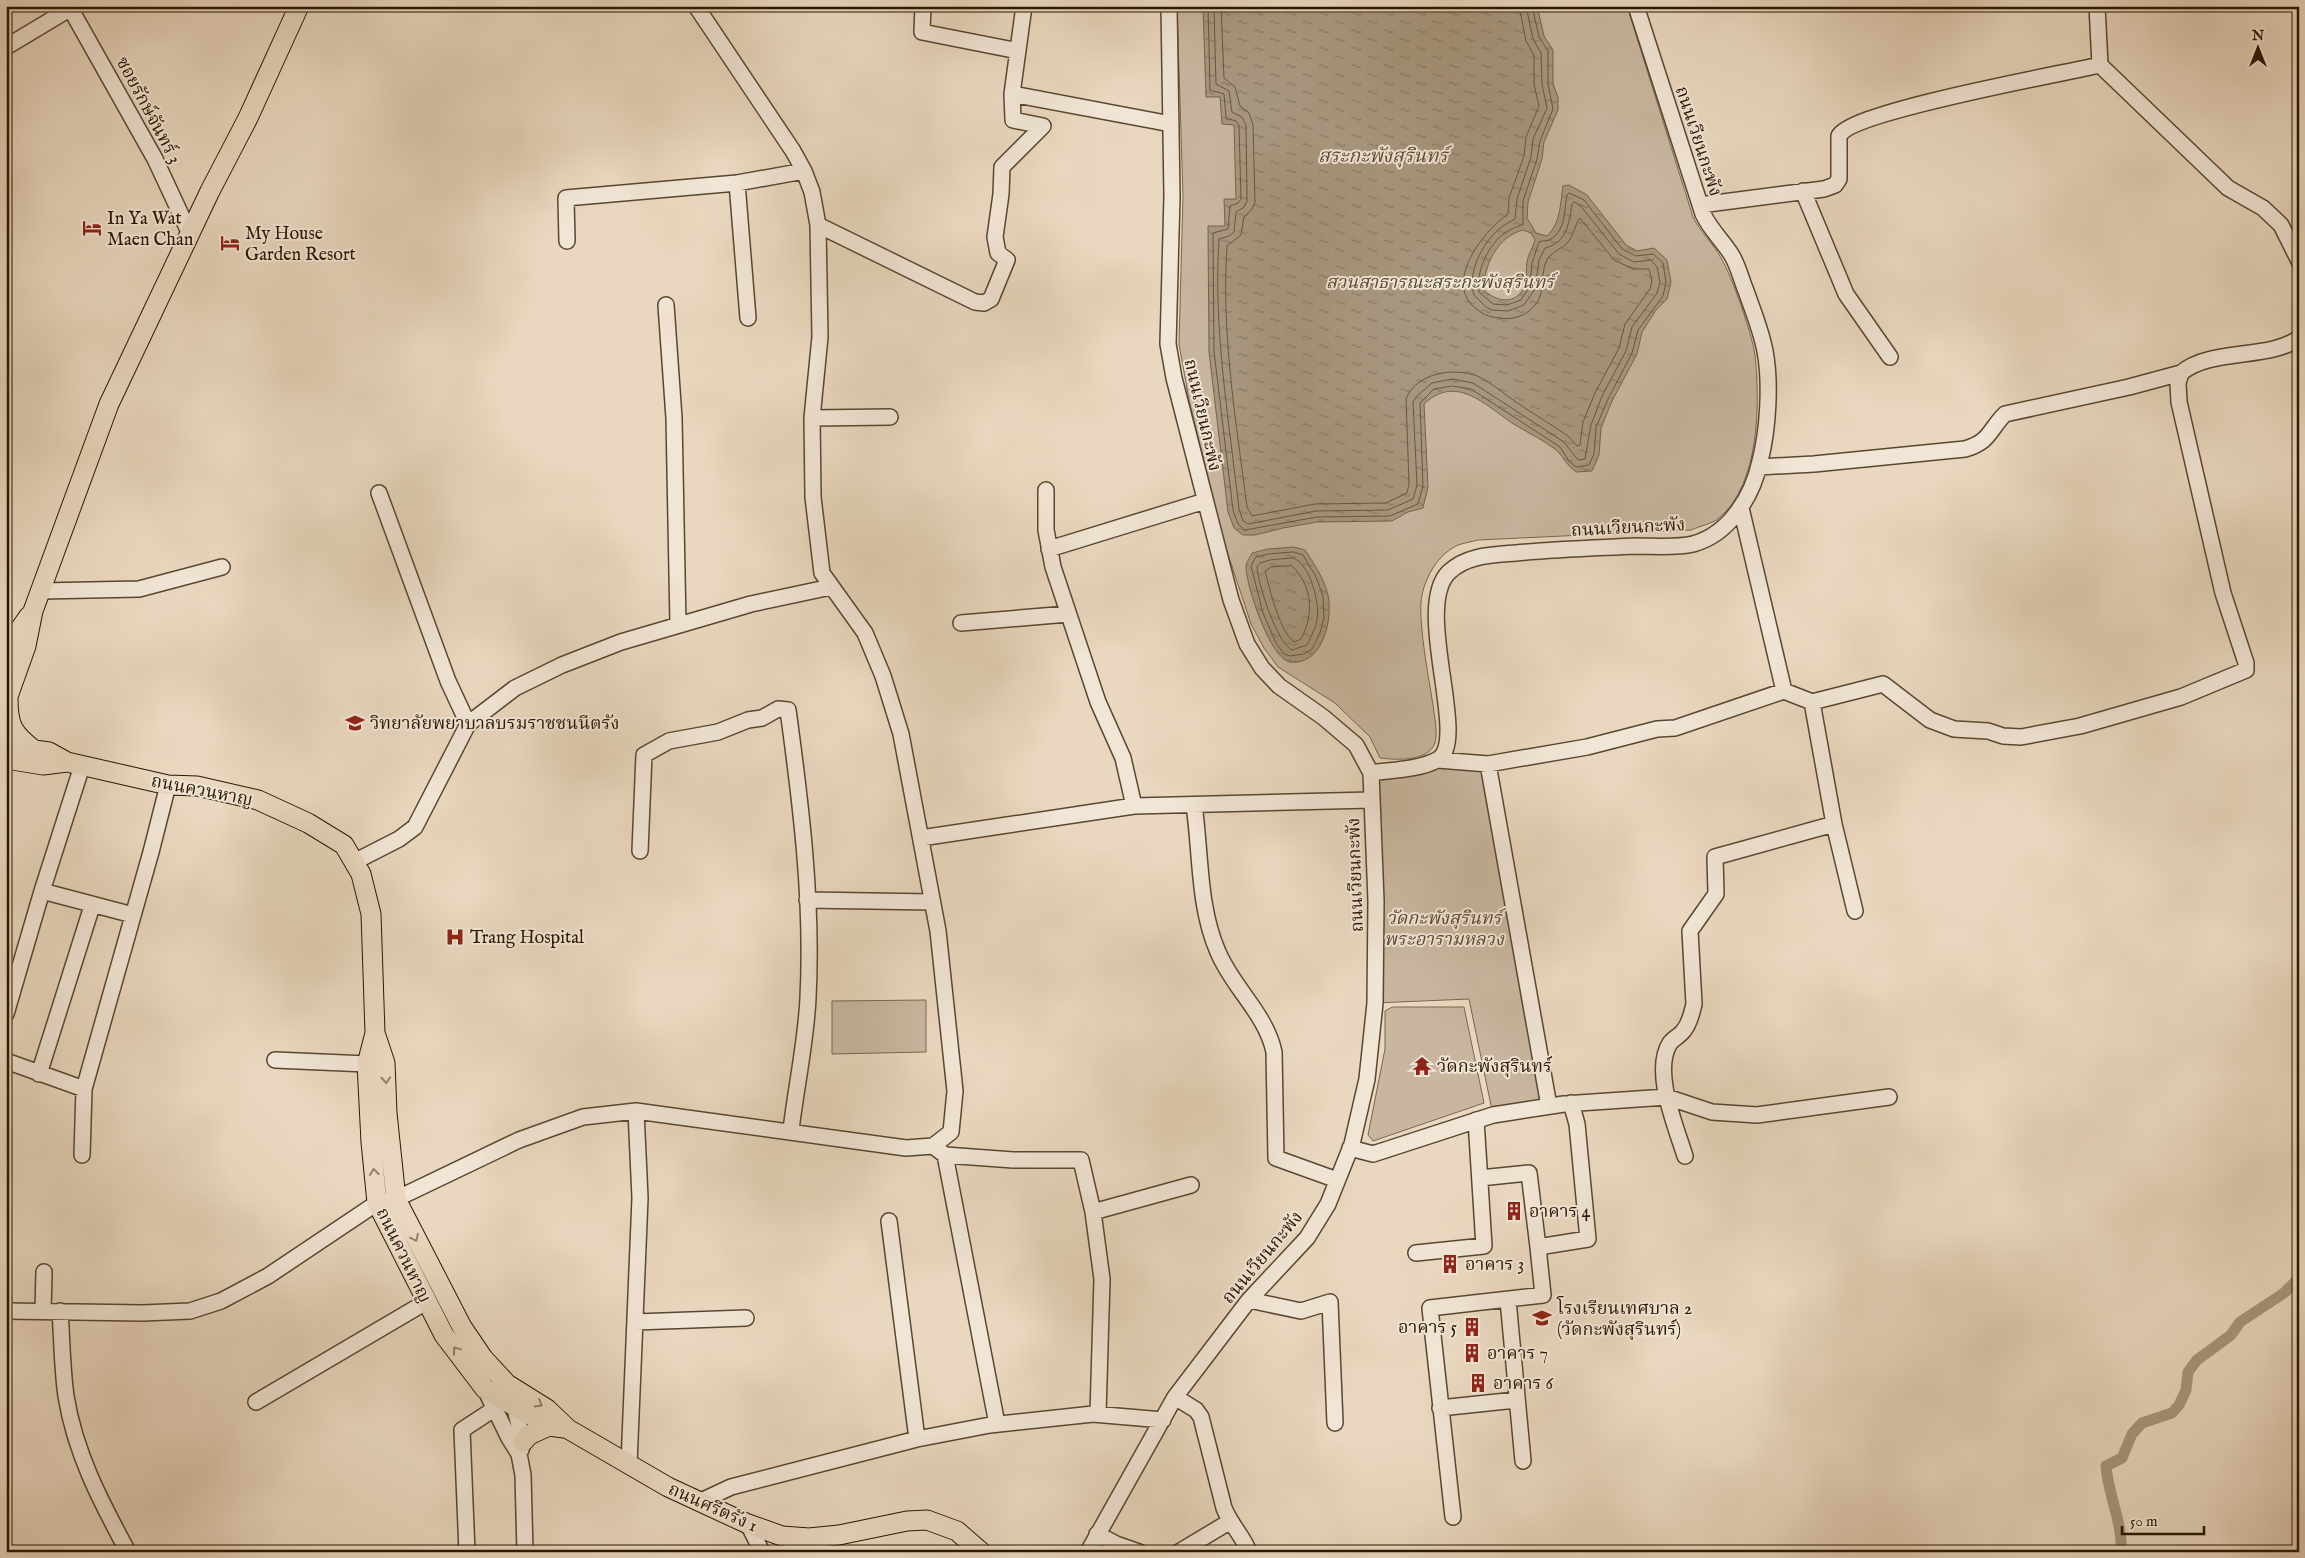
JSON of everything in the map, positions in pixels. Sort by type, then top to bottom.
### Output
[{"type":"main road","points":[[34,750],[20,739],[12,729],[8,715],[7,700],[26,646],[33,611],[109,404],[299,6]]},
{"type":"main road","points":[[6,649],[33,611]]},
{"type":"main road","name":"ถนนควนหาญ","points":[[6,746],[49,752],[75,764],[168,785],[197,786],[258,800],[308,823],[344,844],[361,874],[371,914],[375,1033],[367,1064],[371,1142],[378,1203],[444,1335],[485,1389]]},
{"type":"main road","name":"ถนนควนหาญ","points":[[6,760],[43,765],[75,764]]},
{"type":"main road","name":"ถนนควนหาญ","points":[[375,1033],[385,1063],[396,1199],[462,1327],[483,1358],[506,1384]]},
{"type":"main road","name":"ถนนศรีตรัง 1","points":[[506,1384],[547,1409],[568,1429],[668,1487],[748,1524],[782,1536],[809,1538],[839,1536],[907,1521],[927,1520],[957,1531],[981,1552]]},
{"type":"main road","name":"ถนนศรีตรัง 1","points":[[485,1389],[549,1426],[568,1429]]},
{"type":"main road","points":[[521,1448],[529,1435],[549,1426]]},
{"type":"street","points":[[696,6],[804,171],[812,192],[818,225],[820,337],[812,418],[813,497],[822,573],[865,633],[883,676],[901,734],[938,931],[955,1091],[951,1132],[939,1150],[997,1424]]},
{"type":"street","points":[[923,6],[922,32],[1018,51]]},
{"type":"street","points":[[818,225],[975,302],[984,303],[991,299],[1007,260],[998,253],[995,237],[1001,194],[1002,167],[1043,126],[1013,120],[1012,94],[1024,6]]},
{"type":"street","name":"ถนนเวียนกะพัง","points":[[1088,1552],[1175,1397],[1249,1300],[1307,1238],[1328,1204],[1350,1148],[1367,1079],[1375,1002],[1376,901],[1371,773],[1356,745],[1323,717],[1279,686],[1262,668],[1246,644],[1231,600],[1183,418],[1168,344],[1172,196],[1169,6]]},
{"type":"street","name":"ถนนเวียนกะพัง","points":[[1438,760],[1448,746],[1437,628],[1437,598],[1447,574],[1467,559],[1495,554],[1694,544],[1723,529],[1741,508],[1756,478],[1759,467],[1765,436],[1767,391],[1765,352],[1756,319],[1732,255],[1710,227],[1700,205],[1636,6]]},
{"type":"street","points":[[2097,6],[2100,65],[2228,188],[2263,208],[2281,225],[2299,261]]},
{"type":"street","name":"ซอยรักษ์จันทร์ 3","points":[[70,7],[155,159],[190,234]]},
{"type":"street","points":[[6,48],[70,7]]},
{"type":"street","points":[[1700,205],[1824,189],[1835,185],[1839,179],[1839,136],[1847,128],[1889,112],[2100,65]]},
{"type":"street","points":[[1012,94],[1171,124]]},
{"type":"street","points":[[567,241],[566,198],[737,183],[804,171]]},
{"type":"street","points":[[737,183],[748,318]]},
{"type":"street","points":[[1803,191],[1846,294],[1890,356]]},
{"type":"street","points":[[666,305],[674,418],[678,625]]},
{"type":"street","points":[[1759,467],[1814,464],[1965,449],[1986,440],[2006,414],[2129,387],[2181,373],[2197,362],[2283,346],[2299,338]]},
{"type":"street","points":[[1371,773],[1416,766],[1438,760],[1488,764],[1587,748],[1657,729],[1675,728],[1784,691],[1812,702],[1883,684],[1930,720],[1954,729],[1988,731],[2003,736],[2021,736],[2080,726],[2181,698],[2246,670],[2246,664],[2224,593],[2179,402],[2178,383],[2181,373]]},
{"type":"street","points":[[812,418],[890,417]]},
{"type":"street","points":[[1046,490],[1046,530],[1052,567],[1098,702],[1124,758],[1134,806]]},
{"type":"street","points":[[379,493],[448,681],[468,724]]},
{"type":"street","points":[[1049,550],[1205,501]]},
{"type":"street","points":[[1741,508],[1784,691]]},
{"type":"street","points":[[41,591],[139,590],[222,567]]},
{"type":"street","points":[[354,862],[399,839],[415,827],[468,724],[515,688],[562,665],[621,642],[751,604],[831,587]]},
{"type":"street","points":[[961,623],[1068,614]]},
{"type":"street","points":[[1812,702],[1834,824],[1855,911]]},
{"type":"street","points":[[640,850],[644,755],[669,741],[718,732],[748,720],[762,718],[778,710],[788,710],[803,824],[807,900],[808,999],[791,1130]]},
{"type":"street","points":[[6,1014],[42,892],[75,764]]},
{"type":"street","points":[[1488,764],[1549,1106]]},
{"type":"street","points":[[82,1156],[84,1089],[168,785]]},
{"type":"street","points":[[920,838],[1134,806],[1371,800]]},
{"type":"street","points":[[1194,805],[1202,880],[1212,939],[1219,955],[1264,1023],[1274,1052],[1276,1158],[1338,1180]]},
{"type":"street","points":[[1685,1156],[1667,1097],[1664,1061],[1670,1043],[1685,1029],[1694,1004],[1690,931],[1716,894],[1715,857],[1834,824]]},
{"type":"street","points":[[42,892],[133,915]]},
{"type":"street","points":[[807,900],[932,902]]},
{"type":"street","points":[[39,1074],[92,906]]},
{"type":"street","points":[[275,1060],[367,1064]]},
{"type":"street","points":[[6,1061],[84,1089]]},
{"type":"street","points":[[1350,1148],[1373,1154],[1493,1115],[1571,1103],[1667,1097],[1712,1112],[1757,1115],[1889,1097]]},
{"type":"street","points":[[1538,1247],[1588,1239],[1577,1124],[1571,1103]]},
{"type":"street","points":[[629,1464],[640,1198],[636,1111]]},
{"type":"street","points":[[6,1311],[190,1311],[221,1301],[268,1276],[378,1203],[396,1199],[527,1137],[583,1116],[636,1111],[791,1130],[906,1148],[939,1150],[1013,1160],[1081,1160],[1093,1212],[1102,1279],[1098,1414]]},
{"type":"street","points":[[1416,1253],[1484,1246],[1476,1120]]},
{"type":"street","points":[[1453,1517],[1430,1308],[1543,1295],[1529,1173],[1480,1178]]},
{"type":"street","points":[[1093,1212],[1191,1185]]},
{"type":"street","points":[[889,1221],[916,1439]]},
{"type":"street","points":[[43,1311],[44,1272]]},
{"type":"street","points":[[1249,1300],[1301,1311],[1330,1302],[1335,1423]]},
{"type":"street","points":[[1508,1300],[1523,1462]]},
{"type":"street","points":[[256,1402],[426,1302]]},
{"type":"street","points":[[60,1312],[66,1396],[75,1433],[87,1474],[128,1552]]},
{"type":"street","points":[[635,1322],[746,1318]]},
{"type":"street","name":"ถนนควนหาญ","points":[[506,1384],[517,1408],[523,1475],[525,1552]]},
{"type":"street","name":"ถนนควนหาญ","points":[[485,1389],[494,1409],[521,1448]]},
{"type":"street","points":[[1175,1397],[1196,1410],[1201,1416],[1214,1472],[1229,1522],[1246,1543],[1248,1552]]},
{"type":"street","points":[[1440,1408],[1516,1400]]},
{"type":"street","points":[[467,1552],[462,1430],[494,1409]]},
{"type":"street","points":[[699,1502],[731,1487],[916,1439],[997,1424],[1075,1414],[1098,1414],[1163,1420]]},
{"type":"street","points":[[1179,1552],[1229,1522]]},
{"type":"street","points":[[748,1524],[762,1552]]},
{"type":"street","points":[[1097,1534],[1116,1544],[1139,1552]]},
{"type":"green space","name":"สวนสาธารณะสระกะพังสุรินทร์","points":[[1177,6],[1627,6],[1693,217],[1725,266],[1746,320],[1755,355],[1757,374],[1757,419],[1754,442],[1750,464],[1743,485],[1733,503],[1719,518],[1691,530],[1478,540],[1456,546],[1438,560],[1426,581],[1421,605],[1422,633],[1435,719],[1436,739],[1431,749],[1419,757],[1403,759],[1380,758],[1370,737],[1335,703],[1278,667],[1264,648],[1251,624],[1224,542],[1189,400],[1179,344],[1183,196]]},
{"type":"green space","name":"วัดกะพังสุรินทร์ พระอารามหลวง","points":[[1488,764],[1549,1106],[1493,1115],[1469,999],[1375,1003],[1371,773]]},
{"type":"green space","points":[[926,1000],[926,1052],[832,1054],[832,1001]]},
{"type":"green space","points":[[1392,1007],[1464,1007],[1484,1103],[1373,1141],[1368,1135],[1385,1049],[1385,1011]]},
{"type":"water","name":"สระกะพังสุรินทร์","points":[[1203,6],[1537,6],[1544,36],[1553,50],[1553,84],[1558,97],[1558,110],[1544,142],[1542,159],[1528,202],[1527,218],[1536,233],[1547,236],[1552,231],[1557,219],[1563,186],[1569,185],[1587,195],[1626,245],[1637,251],[1654,248],[1667,260],[1671,282],[1667,299],[1656,310],[1642,332],[1637,354],[1612,401],[1601,428],[1599,455],[1592,471],[1576,472],[1555,449],[1480,401],[1470,395],[1459,392],[1447,392],[1436,395],[1424,404],[1428,487],[1423,508],[1408,512],[1392,521],[1317,522],[1255,535],[1243,535],[1234,528],[1228,512],[1209,352],[1208,226],[1225,226],[1224,199],[1236,199],[1234,125],[1222,124],[1220,97],[1206,97]],"holes":[[[1523,230],[1531,233],[1535,240],[1528,259],[1526,282],[1521,292],[1512,299],[1506,300],[1489,294],[1484,290],[1486,271],[1499,245],[1514,233]]]},
{"type":"water","points":[[1294,547],[1305,550],[1321,577],[1328,595],[1329,616],[1327,628],[1318,649],[1311,657],[1301,661],[1290,662],[1282,658],[1260,620],[1250,589],[1246,567],[1252,553],[1268,549]]},
{"type":"waterway","points":[[2121,1552],[2120,1530],[2109,1488],[2106,1466],[2122,1458],[2132,1434],[2142,1423],[2172,1413],[2179,1405],[2186,1390],[2188,1372],[2197,1360],[2231,1335],[2240,1322],[2284,1293],[2299,1278]]},
{"type":"place","name":"In Ya Wat Maen Chan","points":[[92,228]]},
{"type":"place","name":"My House Garden Resort","points":[[230,243]]},
{"type":"place","name":"วิทยาลัยพยาบาลบรมราชชนนีตรัง","points":[[355,723]]},
{"type":"place","name":"Trang Hospital","points":[[455,937]]},
{"type":"place","name":"วัดกะพังสุรินทร์","points":[[1422,1066]]},
{"type":"place","name":"อาคาร 4","points":[[1514,1211]]},
{"type":"place","name":"อาคาร 3","points":[[1450,1264]]},
{"type":"place","name":"โรงเรียนเทศบาล 2 (วัดกะพังสุรินทร์)","points":[[1542,1318]]},
{"type":"place","name":"อาคาร 5","points":[[1472,1327]]},
{"type":"place","name":"อาคาร 7","points":[[1472,1353]]},
{"type":"place","name":"อาคาร 6","points":[[1478,1383]]}]
